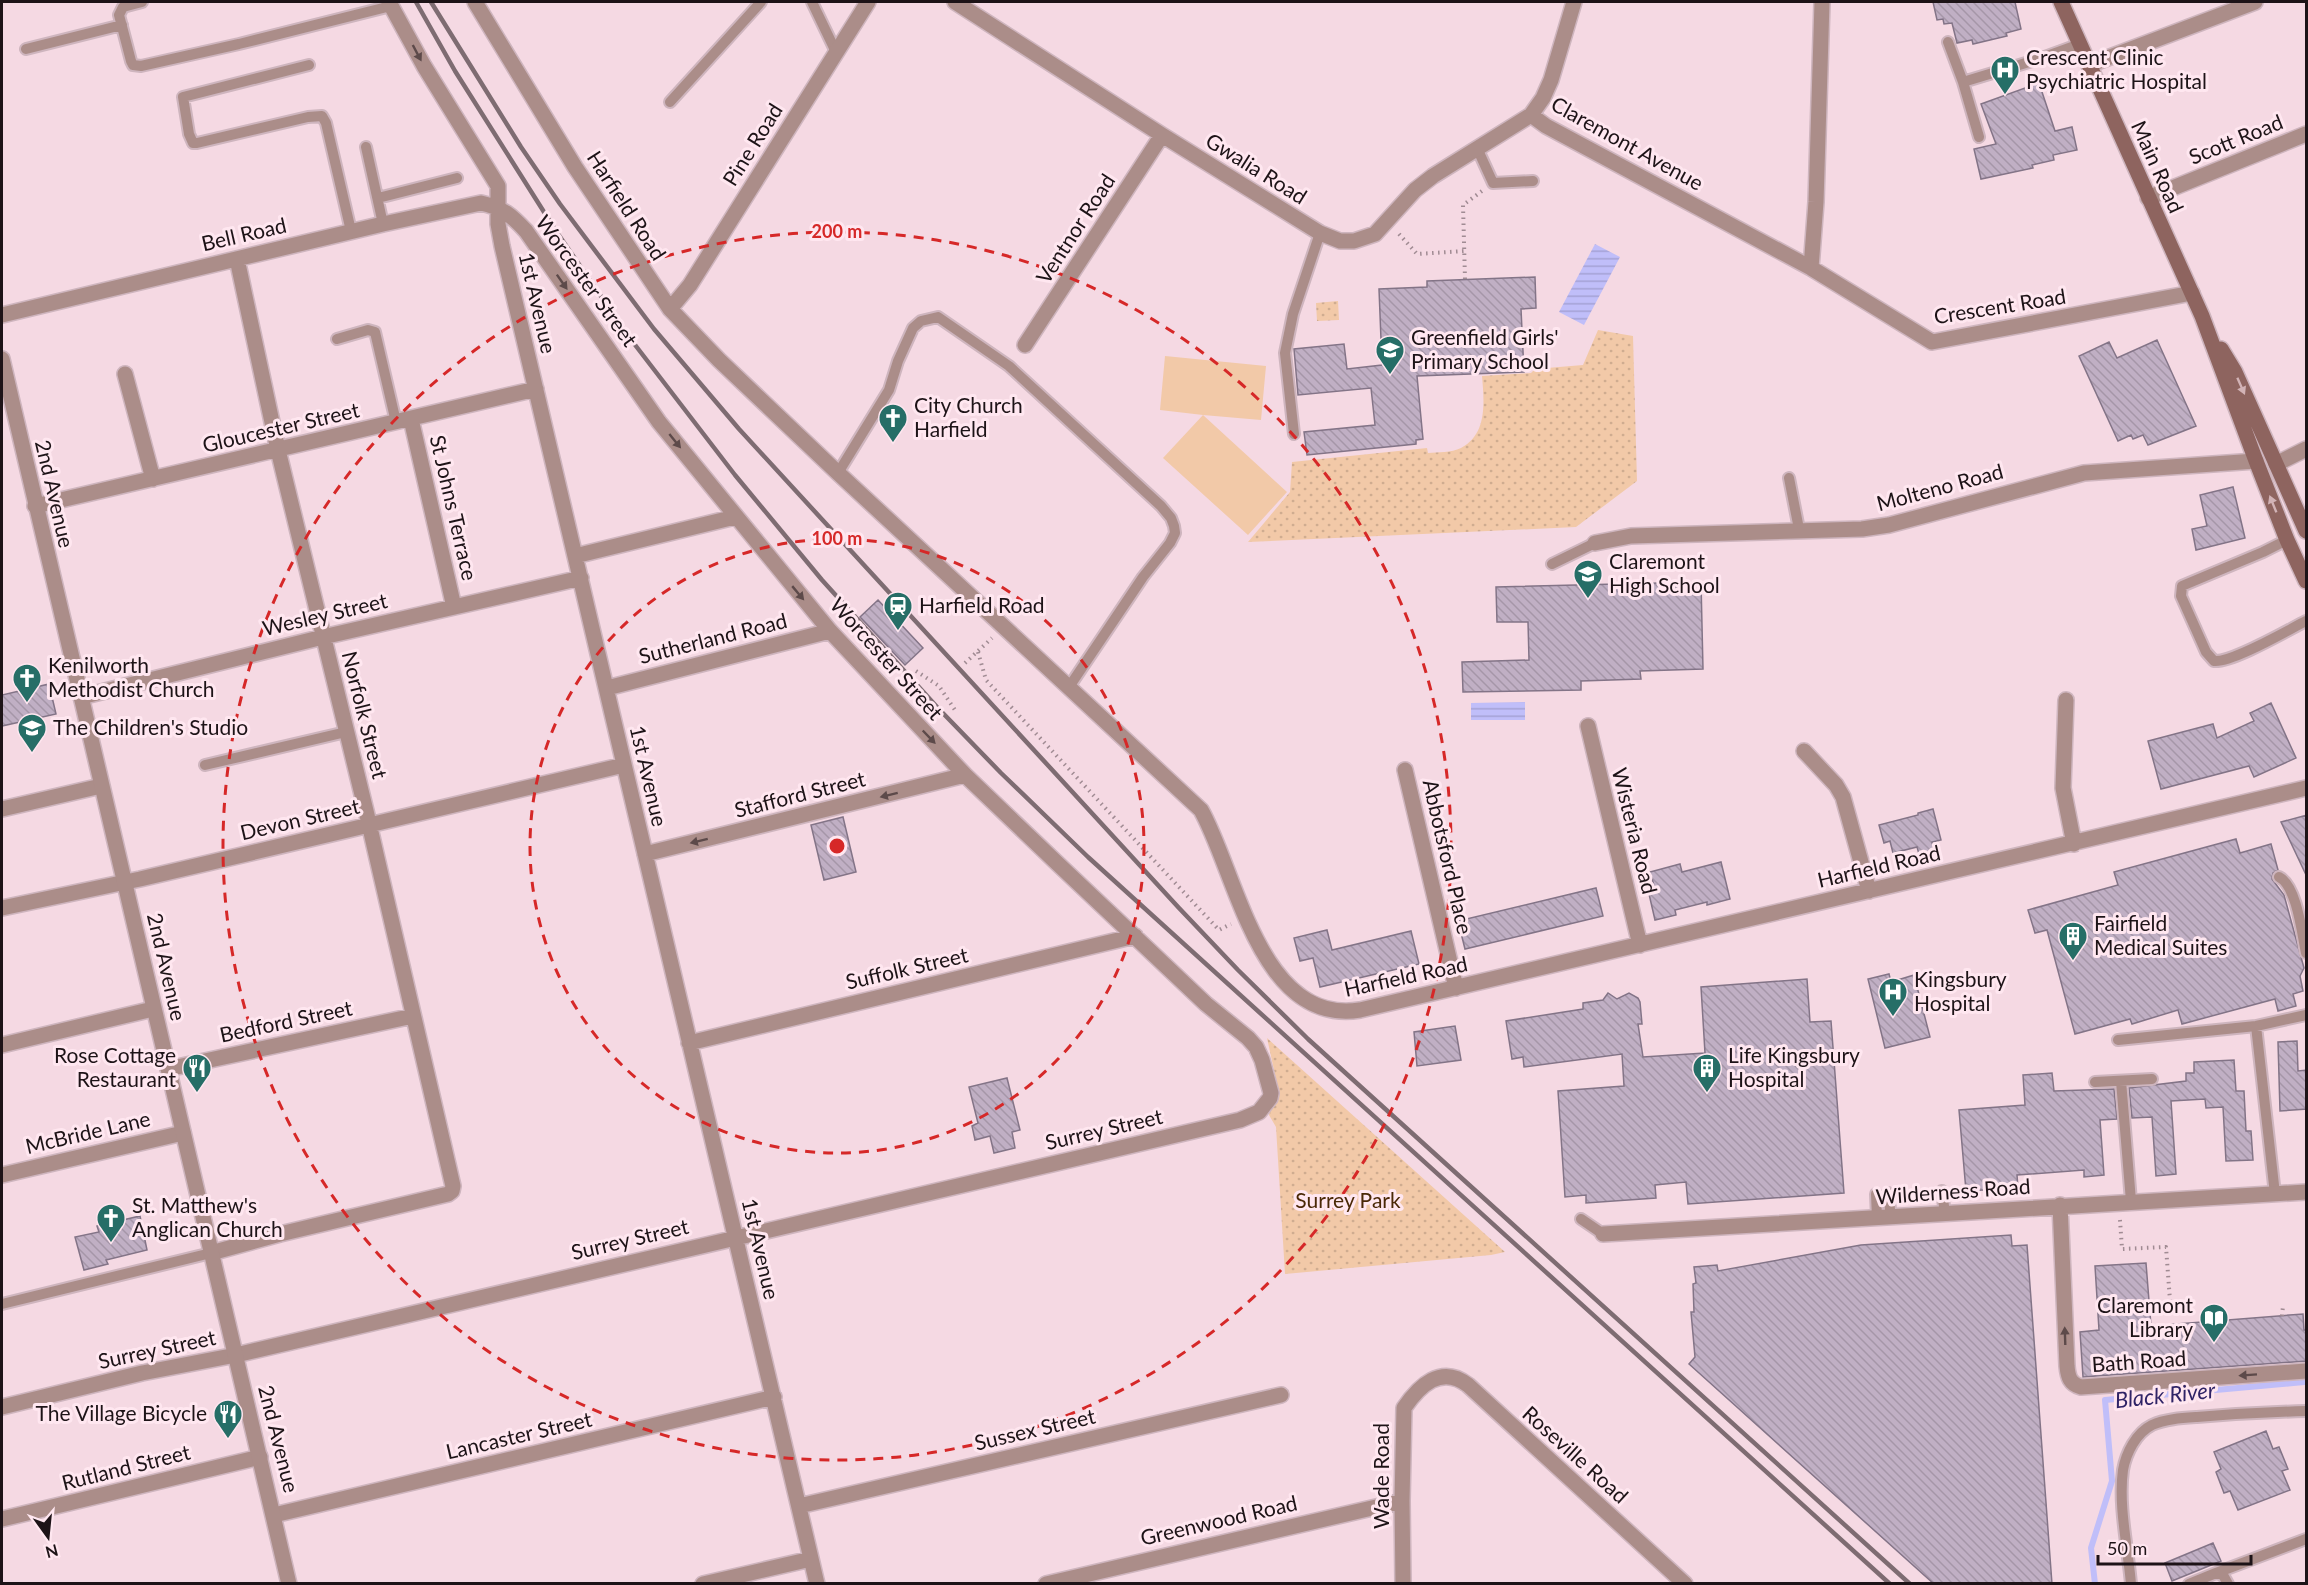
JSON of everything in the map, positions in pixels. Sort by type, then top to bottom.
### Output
[{"type":"main road","name":"Main Road","points":[[2061,2],[2202,316],[2287,540],[2307,581]]},
{"type":"main road","name":"Main Road","points":[[2202,316],[2235,372],[2307,531]]},
{"type":"street","name":"Pine Road","points":[[670,309],[690,285],[868,2]]},
{"type":"street","name":"Gwalia Road","points":[[955,2],[1162,135],[1320,233],[1340,241],[1354,241],[1375,234],[1415,189],[1531,115]]},
{"type":"street","name":"Claremont Avenue","points":[[1574,2],[1551,81],[1531,115],[1546,126],[1811,267]]},
{"type":"street","points":[[1811,267],[1816,202],[1822,2]]},
{"type":"street","points":[[2089,65],[2255,2]]},
{"type":"street","name":"Harfield Road","points":[[479,3],[575,167],[670,309],[719,360],[838,473],[1201,810],[1212,830],[1254,936],[1267,960],[1297,994],[1327,1010],[1344,1013],[1456,988],[2307,788]]},
{"type":"street","name":"1st Avenue","points":[[390,4],[424,66],[498,186],[497,207],[502,246],[817,1584]]},
{"type":"street","name":"Scott Road","points":[[2148,198],[2307,134]]},
{"type":"street","name":"Ventnor Road","points":[[1025,345],[1162,135]]},
{"type":"street","name":"Bell Road","points":[[2,315],[383,224],[482,203],[497,207]]},
{"type":"street","name":"Worcester Street","points":[[497,207],[511,215],[526,231],[659,422],[830,631],[965,775],[1206,1004],[1256,1047],[1262,1060],[1270,1093],[1265,1106]]},
{"type":"street","name":"Norfolk Street","points":[[211,1253],[448,1194],[452,1191],[452,1180],[278,450],[237,259]]},
{"type":"street","name":"Crescent Road","points":[[1811,267],[1932,342],[2192,293]]},
{"type":"street","name":"2nd Avenue","points":[[2,359],[289,1584]]},
{"type":"street","points":[[125,374],[153,479]]},
{"type":"street","name":"Gloucester Street","points":[[35,506],[536,389]]},
{"type":"street","name":"St Johns Terrace","points":[[404,420],[454,607]]},
{"type":"street","points":[[2276,464],[2307,449]]},
{"type":"street","name":"Molteno Road","points":[[1595,543],[1631,536],[1799,529],[1862,529],[1889,525],[2084,473],[2256,461]]},
{"type":"street","points":[[575,556],[735,517]]},
{"type":"street","name":"Wesley Street","points":[[81,697],[323,637],[581,578]]},
{"type":"street","name":"Sutherland Road","points":[[607,688],[830,631]]},
{"type":"street","points":[[2066,700],[2062,772],[2074,844]]},
{"type":"street","name":"Wisteria Road","points":[[1588,726],[1640,945]]},
{"type":"street","points":[[1804,751],[1843,797],[1869,891]]},
{"type":"street","name":"Devon Street","points":[[2,908],[368,826],[624,765]]},
{"type":"street","name":"Abbotsford Place","points":[[1405,770],[1456,988]]},
{"type":"street","name":"Stafford Street","points":[[645,854],[965,775]]},
{"type":"street","points":[[2,809],[101,786]]},
{"type":"street","name":"Suffolk Street","points":[[689,1043],[1135,936]]},
{"type":"street","points":[[2,1045],[153,1009]]},
{"type":"street","name":"Bedford Street","points":[[168,1069],[413,1016]]},
{"type":"street","name":"Surrey Street","points":[[2,1407],[142,1373],[236,1355],[1240,1120],[1255,1115],[1265,1106]]},
{"type":"street","name":"McBride Lane","points":[[2,1175],[183,1133]]},
{"type":"street","name":"Wilderness Road","points":[[1603,1234],[2307,1192]]},
{"type":"street","name":"Bath Road","points":[[2060,1205],[2068,1375],[2071,1382],[2081,1387],[2307,1371]]},
{"type":"street","name":"Roseville Road","points":[[1430,1379],[1452,1377],[1461,1380],[1685,1584]]},
{"type":"street","name":"Wade Road","points":[[1403,1584],[1404,1408],[1430,1379]]},
{"type":"street","name":"Sussex Street","points":[[800,1506],[1281,1395]]},
{"type":"street","name":"Lancaster Street","points":[[274,1515],[774,1397]]},
{"type":"street","name":"Rutland Street","points":[[2,1520],[260,1456]]},
{"type":"street","name":"Greenwood Road","points":[[1046,1584],[1402,1501]]},
{"type":"street","points":[[703,1584],[811,1559]]},
{"type":"lane","points":[[142,2],[123,7],[119,15],[131,61],[133,65],[141,66],[239,44],[390,4]]},
{"type":"lane","points":[[670,102],[761,2]]},
{"type":"lane","points":[[812,2],[836,52]]},
{"type":"lane","points":[[26,49],[122,25]]},
{"type":"lane","points":[[1948,42],[1963,82],[1979,137]]},
{"type":"lane","points":[[1963,82],[2080,44]]},
{"type":"lane","points":[[309,65],[188,94],[182,100],[189,134],[193,143],[197,143],[308,117],[322,116],[326,123],[351,231]]},
{"type":"lane","points":[[366,147],[383,224]]},
{"type":"lane","points":[[1477,148],[1493,183],[1533,181]]},
{"type":"lane","points":[[378,198],[457,178]]},
{"type":"lane","points":[[1294,434],[1286,353],[1293,314],[1320,233]]},
{"type":"lane","points":[[838,473],[889,390],[898,361],[913,328],[921,321],[938,317],[1009,366],[1119,466],[1171,518],[1175,533],[1069,687]]},
{"type":"lane","points":[[337,339],[368,330],[375,332],[404,420]]},
{"type":"lane","points":[[1789,478],[1799,529]]},
{"type":"lane","points":[[2287,540],[2182,586],[2181,596],[2206,652],[2214,660],[2220,661],[2237,654],[2307,621]]},
{"type":"lane","points":[[1552,564],[1595,543]]},
{"type":"lane","points":[[205,765],[346,732]]},
{"type":"lane","points":[[2279,877],[2285,880],[2294,898],[2307,953]]},
{"type":"lane","points":[[2118,1040],[2256,1026],[2307,1014]]},
{"type":"lane","points":[[2256,1026],[2275,1194]]},
{"type":"lane","points":[[2095,1082],[2152,1079]]},
{"type":"lane","points":[[2121,1080],[2125,1202]]},
{"type":"lane","points":[[1942,1191],[1945,1214]]},
{"type":"lane","points":[[1884,1218],[1888,1193]]},
{"type":"lane","points":[[1876,1194],[1884,1218]]},
{"type":"lane","points":[[1581,1219],[1603,1234]]},
{"type":"lane","points":[[2,1304],[211,1253]]},
{"type":"lane","points":[[2131,1584],[2122,1492],[2123,1469],[2128,1452],[2151,1425],[2166,1421],[2229,1414],[2307,1411]]},
{"type":"lane","points":[[2189,1584],[2307,1539]]},
{"type":"lane","points":[[2216,1573],[2223,1575],[2228,1584]]},
{"type":"path","points":[[1465,279],[1463,205],[1493,183]]},
{"type":"path","points":[[1399,234],[1417,254],[1464,251]]},
{"type":"path","points":[[965,663],[995,636]]},
{"type":"path","points":[[978,652],[986,680],[1176,886],[1219,930],[1234,923]]},
{"type":"path","points":[[916,671],[939,686],[957,713]]},
{"type":"path","points":[[2125,1202],[2122,1249],[2166,1247],[2171,1314]]},
{"type":"path","points":[[2282,1316],[2283,1306]]},
{"type":"green space","points":[[1338,301],[1339,320],[1317,321],[1316,303]]},
{"type":"green space","points":[[1598,330],[1633,336],[1637,481],[1576,527],[1248,542],[1290,492],[1292,462],[1427,448],[1428,453],[1457,450],[1470,442],[1480,426],[1483,406],[1482,376],[1531,373],[1535,369],[1583,365]]},
{"type":"green space","points":[[1165,356],[1266,366],[1261,420],[1160,410]]},
{"type":"green space","points":[[1203,415],[1287,492],[1248,535],[1163,458]]},
{"type":"green space","name":"Surrey Park","points":[[1267,1038],[1505,1252],[1285,1274],[1276,1127],[1269,1115],[1278,1088]]},
{"type":"water","points":[[1595,244],[1620,257],[1584,325],[1559,312]]},
{"type":"water","points":[[1525,702],[1525,720],[1471,720],[1471,703]]},
{"type":"building","points":[[1933,2],[2015,2],[2021,29],[2006,33],[2007,36],[1973,44],[1972,40],[1957,43],[1952,23],[1944,24],[1943,19],[1937,20]]},
{"type":"building","points":[[2039,83],[2055,131],[2072,127],[2077,150],[2053,155],[2054,160],[2032,165],[2033,168],[1981,179],[1974,149],[1996,144],[1981,104]]},
{"type":"building","points":[[1535,277],[1536,308],[1521,309],[1524,372],[1417,376],[1423,439],[1416,440],[1416,444],[1307,455],[1304,432],[1375,425],[1371,388],[1298,395],[1294,349],[1344,344],[1347,369],[1382,365],[1379,289],[1427,287],[1427,281]]},
{"type":"building","points":[[2157,340],[2196,426],[2148,445],[2143,435],[2133,439],[2131,435],[2118,441],[2079,356],[2109,342],[2117,358]]},
{"type":"building","points":[[2233,487],[2245,538],[2196,550],[2192,529],[2207,526],[2200,495]]},
{"type":"building","points":[[1701,582],[1703,669],[1640,671],[1641,679],[1581,681],[1581,690],[1463,692],[1462,662],[1529,660],[1528,622],[1497,622],[1496,587]]},
{"type":"building","points":[[878,600],[923,648],[905,665],[860,617]]},
{"type":"building","name":"Kenilworth Methodist Church","points":[[49,684],[56,714],[2,726],[2,695]]},
{"type":"building","points":[[2271,703],[2296,758],[2254,777],[2249,766],[2161,789],[2148,741],[2213,724],[2217,738],[2254,721],[2250,713]]},
{"type":"building","points":[[1933,809],[1941,840],[1932,842],[1934,850],[1919,854],[1917,847],[1893,853],[1890,841],[1884,843],[1879,825]]},
{"type":"building","points":[[2307,815],[2307,877],[2281,822]]},
{"type":"building","points":[[843,817],[856,872],[824,880],[811,825]]},
{"type":"building","points":[[2236,839],[2240,853],[2271,844],[2278,870],[2273,873],[2272,879],[2284,895],[2304,968],[2300,976],[2303,991],[2293,994],[2296,1006],[2278,1011],[2275,999],[2182,1024],[2178,1010],[2132,1024],[2130,1019],[2075,1034],[2047,930],[2035,933],[2028,910],[2118,885],[2114,872]]},
{"type":"building","points":[[1721,862],[1730,899],[1675,910],[1676,915],[1655,920],[1649,894],[1656,892],[1650,872],[1680,864],[1682,872]]},
{"type":"building","points":[[1596,888],[1603,916],[1465,949],[1458,921]]},
{"type":"building","points":[[1327,930],[1332,950],[1411,931],[1419,964],[1320,987],[1313,958],[1300,961],[1294,938]]},
{"type":"building","points":[[1889,974],[1891,982],[1914,975],[1930,1037],[1885,1048],[1868,979]]},
{"type":"building","name":"Life Kingsbury Hospital","points":[[1807,979],[1810,1022],[1831,1021],[1844,1193],[1688,1204],[1686,1182],[1655,1185],[1656,1198],[1586,1203],[1586,1195],[1565,1197],[1558,1091],[1624,1086],[1622,1054],[1524,1067],[1523,1057],[1512,1059],[1506,1021],[1583,1009],[1583,1003],[1603,1000],[1608,993],[1617,999],[1629,993],[1638,998],[1640,1002],[1642,1024],[1638,1024],[1643,1057],[1705,1053],[1701,987]]},
{"type":"building","points":[[1455,1026],[1461,1060],[1417,1066],[1414,1032]]},
{"type":"building","points":[[2297,1041],[2298,1071],[2307,1070],[2307,1109],[2280,1111],[2278,1042]]},
{"type":"building","points":[[2234,1060],[2236,1091],[2244,1091],[2246,1131],[2251,1131],[2253,1160],[2226,1161],[2223,1107],[2206,1108],[2205,1099],[2171,1101],[2176,1174],[2156,1176],[2152,1117],[2132,1118],[2129,1088],[2186,1081],[2186,1073],[2194,1073],[2194,1062]]},
{"type":"building","points":[[2052,1073],[2054,1091],[2114,1089],[2117,1119],[2100,1120],[2104,1175],[2084,1177],[2084,1170],[2017,1175],[2018,1188],[1966,1191],[1959,1110],[2025,1105],[2023,1075]]},
{"type":"building","points":[[1007,1078],[1020,1130],[1012,1132],[1015,1148],[994,1153],[990,1136],[975,1140],[972,1126],[978,1123],[969,1087]]},
{"type":"building","name":"St. Matthew's Anglican Church","points":[[140,1216],[147,1250],[106,1260],[108,1264],[84,1270],[75,1237],[99,1232],[97,1226]]},
{"type":"building","points":[[2011,1235],[2012,1246],[2027,1245],[2052,1584],[1934,1584],[1689,1364],[1695,1357],[1691,1312],[1694,1312],[1693,1284],[1696,1283],[1694,1267],[1717,1265],[1718,1271],[1861,1245]]},
{"type":"building","points":[[2146,1263],[2151,1326],[2303,1314],[2304,1330],[2307,1330],[2307,1361],[2083,1377],[2080,1332],[2099,1330],[2095,1266]]},
{"type":"building","points":[[2266,1431],[2273,1449],[2279,1447],[2288,1469],[2282,1471],[2290,1490],[2238,1510],[2230,1491],[2224,1493],[2216,1472],[2221,1469],[2214,1452]]},
{"type":"building","points":[[2213,1543],[2221,1561],[2172,1581],[2165,1563]]},
{"type":"waterway","name":"Black River","points":[[2095,1584],[2091,1548],[2112,1481],[2105,1400],[2304,1382]]},
{"type":"railway","points":[[416,2],[455,71],[556,231],[629,337],[735,475],[822,580],[937,707],[1088,857],[1890,1584]]},
{"type":"railway","points":[[431,2],[521,147],[560,204],[654,329],[739,429],[1179,908],[1308,1039],[1910,1584]]},
{"type":"place","name":"Crescent Clinic Psychiatric Hospital","points":[[2005,96]]},
{"type":"place","name":"Greenfield Girls' Primary School","points":[[1390,376]]},
{"type":"place","name":"City Church Harfield","points":[[893,444]]},
{"type":"place","name":"Claremont High School","points":[[1588,600]]},
{"type":"place","name":"Harfield Road","points":[[898,632]]},
{"type":"place","name":"Kenilworth Methodist Church","points":[[27,704]]},
{"type":"place","name":"The Children's Studio","points":[[32,754]]},
{"type":"place","name":"Fairfield Medical Suites","points":[[2073,962]]},
{"type":"place","name":"Kingsbury Hospital","points":[[1893,1018]]},
{"type":"place","name":"Rose Cottage Restaurant","points":[[197,1094]]},
{"type":"place","name":"Life Kingsbury Hospital","points":[[1707,1094]]},
{"type":"place","name":"St. Matthew's Anglican Church","points":[[111,1244]]},
{"type":"place","name":"Claremont Library","points":[[2214,1344]]},
{"type":"place","name":"The Village Bicycle","points":[[228,1440]]}]
